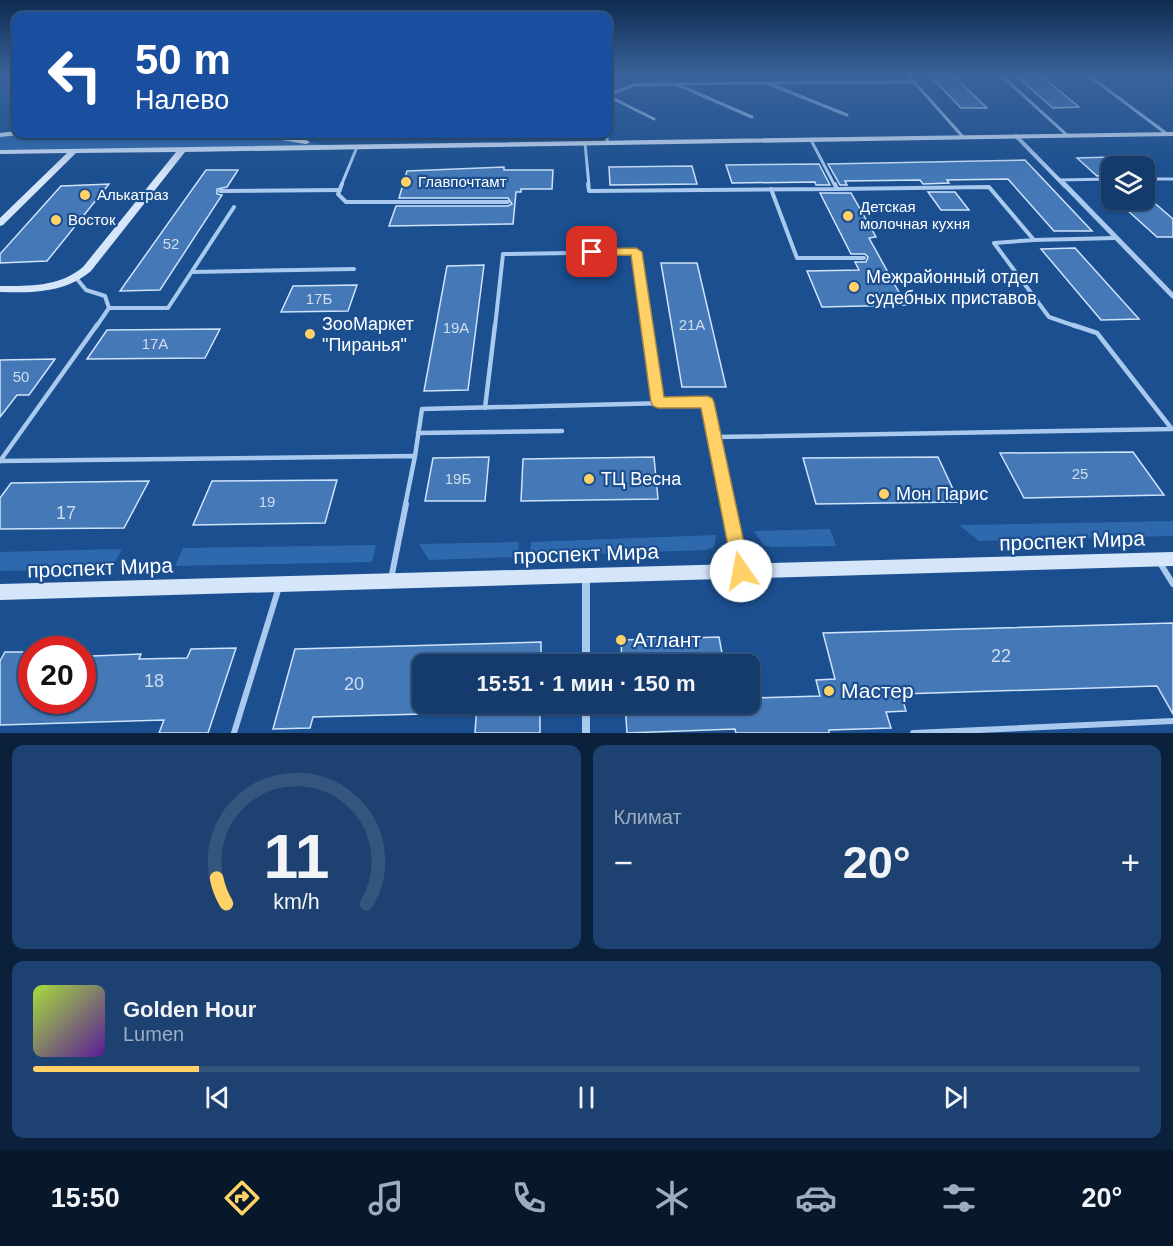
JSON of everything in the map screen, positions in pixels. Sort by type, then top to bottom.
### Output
[{"type":"street","points":[[0,152],[585,143],[607,138],[811,140],[1170,134]]},
{"type":"street","points":[[1016,136],[1173,296]]},
{"type":"street","points":[[282,138],[337,147]]},
{"type":"street","points":[[0,299],[4,289],[57,285],[77,279],[183,149]]},
{"type":"street","points":[[0,223],[75,150]]},
{"type":"street","name":"проспект Мира","points":[[0,592],[1165,559]]},
{"type":"street","points":[[586,575],[586,654]]},
{"type":"street","points":[[586,714],[586,733]]},
{"type":"lane","points":[[635,109],[654,119]]},
{"type":"lane","points":[[734,109],[752,117]]},
{"type":"lane","points":[[831,109],[847,116]]},
{"type":"lane","points":[[938,109],[963,137]]},
{"type":"lane","points":[[1039,109],[1068,136]]},
{"type":"lane","points":[[1136,109],[1170,134]]},
{"type":"lane","points":[[811,140],[837,189]]},
{"type":"lane","points":[[585,143],[589,191],[989,187],[1034,240]]},
{"type":"lane","points":[[357,147],[340,190],[340,198],[352,204],[508,202]]},
{"type":"lane","points":[[1059,180],[1101,179]]},
{"type":"lane","points":[[1155,179],[1173,179]]},
{"type":"lane","points":[[771,189],[798,258],[864,258]]},
{"type":"lane","points":[[219,191],[340,190]]},
{"type":"lane","points":[[109,308],[168,308],[234,207]]},
{"type":"lane","points":[[715,437],[1172,429],[1097,333],[1049,317],[993,243],[1116,238]]},
{"type":"lane","points":[[485,408],[503,254],[636,252],[658,402]]},
{"type":"lane","points":[[192,272],[354,269]]},
{"type":"lane","points":[[77,279],[86,290],[105,296],[109,308]]},
{"type":"lane","points":[[0,461],[109,308]]},
{"type":"lane","points":[[391,581],[422,409],[658,402],[707,402],[741,571]]},
{"type":"lane","points":[[418,433],[561,431]]},
{"type":"lane","points":[[0,461],[415,456]]},
{"type":"lane","points":[[1165,559],[1173,584]]},
{"type":"lane","points":[[234,733],[280,584]]},
{"type":"lane","points":[[913,733],[1173,721]]},
{"type":"shaded area","points":[[12,134],[12,138],[282,138],[337,147],[0,151],[0,135]]},
{"type":"shaded area","points":[[1173,521],[1173,536],[979,541],[959,525]]},
{"type":"shaded area","points":[[830,529],[836,546],[764,546],[754,531]]},
{"type":"shaded area","points":[[716,535],[714,547],[706,550],[530,556],[531,542]]},
{"type":"shaded area","points":[[519,542],[518,557],[429,560],[419,544]]},
{"type":"shaded area","points":[[376,545],[372,562],[175,566],[183,548]]},
{"type":"shaded area","points":[[122,549],[112,568],[0,571],[0,552]]},
{"type":"building","points":[[1101,157],[1101,176],[1097,176],[1077,158]]},
{"type":"building","points":[[1025,160],[1092,231],[1054,231],[1008,179],[947,180],[949,183],[923,184],[920,180],[845,181],[847,185],[840,185],[828,164]]},
{"type":"building","points":[[819,164],[830,185],[816,185],[815,182],[732,183],[726,165]]},
{"type":"building","points":[[692,166],[697,184],[610,185],[609,167]]},
{"type":"building","points":[[504,167],[504,170],[553,170],[552,189],[521,189],[521,192],[516,192],[513,224],[389,226],[396,206],[508,206],[512,204],[508,198],[399,198],[407,171]]},
{"type":"building","points":[[206,170],[238,170],[227,187],[217,189],[217,194],[222,195],[160,290],[120,291]]},
{"type":"building","name":"Восток","points":[[109,184],[47,261],[0,263],[0,254],[61,186]]},
{"type":"building","points":[[928,192],[955,192],[969,210],[941,210]]},
{"type":"building","points":[[820,193],[851,193],[876,237],[869,238],[906,305],[822,307],[807,271],[859,270],[855,262],[866,262],[868,257],[865,254],[851,254]]},
{"type":"building","points":[[1155,203],[1173,219],[1173,237],[1157,237],[1127,210],[1155,210]]},
{"type":"building","points":[[1075,248],[1139,319],[1101,320],[1041,249]]},
{"type":"building","points":[[661,263],[697,263],[726,387],[682,387]]},
{"type":"building","points":[[484,265],[468,390],[424,391],[447,266]]},
{"type":"building","points":[[357,285],[348,311],[281,312],[293,286]]},
{"type":"building","points":[[220,329],[205,358],[87,359],[107,330]]},
{"type":"building","points":[[55,359],[29,395],[17,395],[0,417],[0,360]]},
{"type":"building","points":[[1133,452],[1164,495],[1024,498],[1000,453]]},
{"type":"building","points":[[489,457],[485,501],[425,501],[433,458]]},
{"type":"building","name":"ТЦ Весна","points":[[654,457],[658,499],[521,501],[523,459]]},
{"type":"building","points":[[938,457],[959,502],[816,504],[803,458]]},
{"type":"building","points":[[337,480],[325,523],[193,525],[212,481]]},
{"type":"building","points":[[149,481],[124,528],[0,529],[0,498],[11,483]]},
{"type":"building","points":[[1173,623],[1173,714],[1157,686],[901,694],[906,711],[886,712],[891,728],[829,730],[829,733],[736,733],[735,729],[627,733],[626,714],[760,714],[760,698],[820,696],[816,680],[835,679],[823,633]]},
{"type":"building","points":[[719,637],[722,654],[622,654],[621,640]]},
{"type":"building","points":[[541,642],[541,654],[412,654],[412,714],[423,714],[313,717],[310,728],[273,729],[295,649]]},
{"type":"building","points":[[236,648],[208,733],[159,733],[164,720],[0,725],[0,661],[5,652],[18,652],[18,714],[96,714],[96,656],[141,654],[139,659],[187,658],[191,649]]},
{"type":"building","points":[[476,714],[540,714],[540,733],[475,733]]},
{"type":"place","name":"Главпочтамт","points":[[406,182]]},
{"type":"place","name":"Алькатраз","points":[[85,195]]},
{"type":"place","name":"Детская молочная кухня","points":[[848,216]]},
{"type":"place","name":"Восток","points":[[56,220]]},
{"type":"place","name":"Межрайонный отдел судебных приставов","points":[[854,287]]},
{"type":"place","name":"ЗооМаркет \"Пиранья\"","points":[[310,334]]},
{"type":"place","name":"ТЦ Весна","points":[[589,479]]},
{"type":"place","name":"Мон Парис","points":[[884,494]]},
{"type":"place","name":"Атлант","points":[[621,640]]},
{"type":"place","name":"Мастер","points":[[829,691]]},
{"type":"route","points":[[592,252],[636,252],[658,402],[707,402],[741,571]]}]
